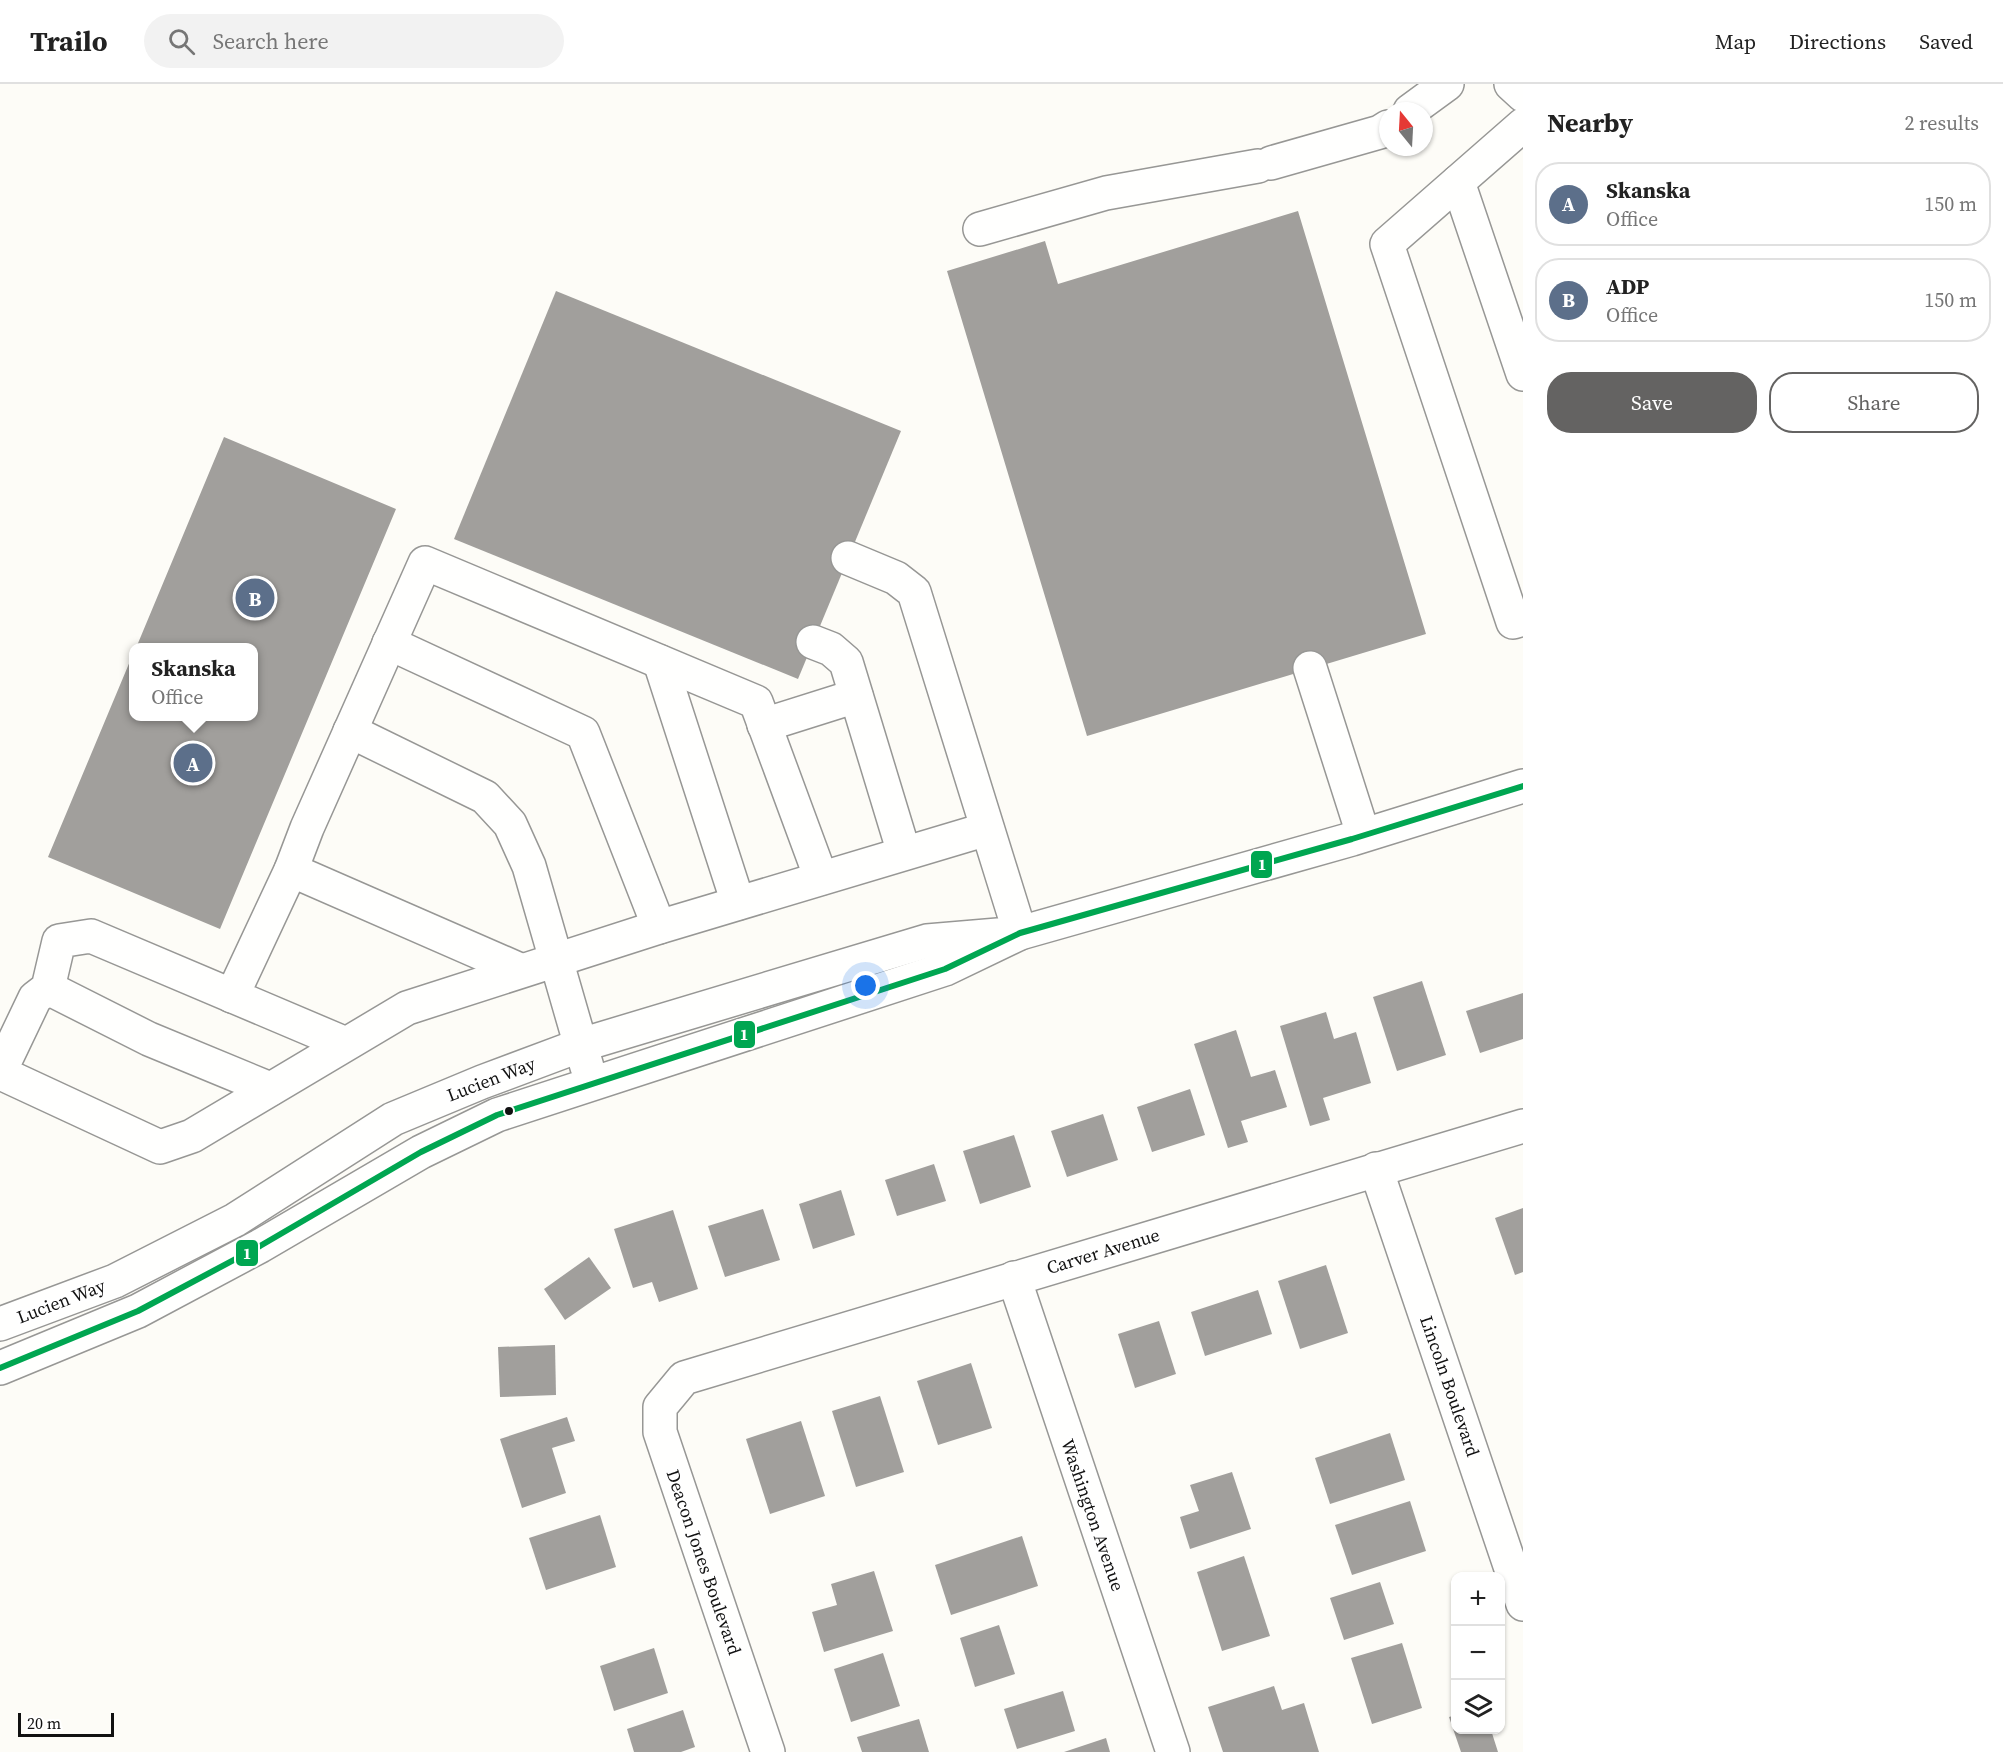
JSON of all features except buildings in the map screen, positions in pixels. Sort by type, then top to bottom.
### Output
[{"type":"street","points":[[1422,102],[1447,84]]},
{"type":"street","points":[[1511,84],[1523,95]]},
{"type":"street","points":[[1523,125],[1387,244],[1513,622],[1523,619]]},
{"type":"street","points":[[980,229],[1106,193],[1265,165],[1369,136],[1379,131]]},
{"type":"street","points":[[1458,182],[1523,374]]},
{"type":"street","points":[[848,558],[896,578],[914,592],[1020,933]]},
{"type":"street","points":[[232,996],[291,870],[425,563],[756,702],[821,878]]},
{"type":"street","points":[[813,642],[831,649],[846,662],[904,854]]},
{"type":"street","points":[[389,643],[583,733],[659,927]]},
{"type":"street","points":[[660,662],[738,903]]},
{"type":"street","points":[[1310,668],[1363,834]]},
{"type":"street","points":[[764,725],[855,696]]},
{"type":"street","points":[[350,731],[485,797],[510,824],[529,866],[591,1084]]},
{"type":"street","name":"Lucien Way","points":[[0,1368],[138,1311],[260,1246],[421,1152],[497,1114],[945,969],[1020,933],[1523,786]]},
{"type":"street","points":[[346,1044],[90,936],[59,941],[48,988],[34,998],[4,1063],[7,1076],[160,1148],[192,1136],[407,1008],[556,958],[987,828]]},
{"type":"street","points":[[291,870],[520,970]]},
{"type":"street","name":"Lucien Way","points":[[0,1324],[115,1281],[235,1220],[393,1119],[482,1082],[581,1045],[927,941],[1020,933]]},
{"type":"street","points":[[48,988],[149,1040],[270,1089]]},
{"type":"street","name":"Carver Avenue","points":[[684,1378],[1376,1168],[1523,1126]]},
{"type":"street","name":"Lincoln Boulevard","points":[[1376,1168],[1523,1604]]},
{"type":"street","name":"Washington Avenue","points":[[1014,1278],[1173,1752]]},
{"type":"street","name":"Deacon Jones Boulevard","points":[[684,1378],[660,1407],[660,1432],[768,1752]]},
{"type":"transit line","name":"1","points":[[0,1368],[138,1311],[260,1246],[421,1152],[497,1115],[945,969],[1020,933],[1352,839],[1523,786]]},
{"type":"place","name":"ADP","points":[[255,598]]},
{"type":"place","name":"Skanska","points":[[193,763]]}]
